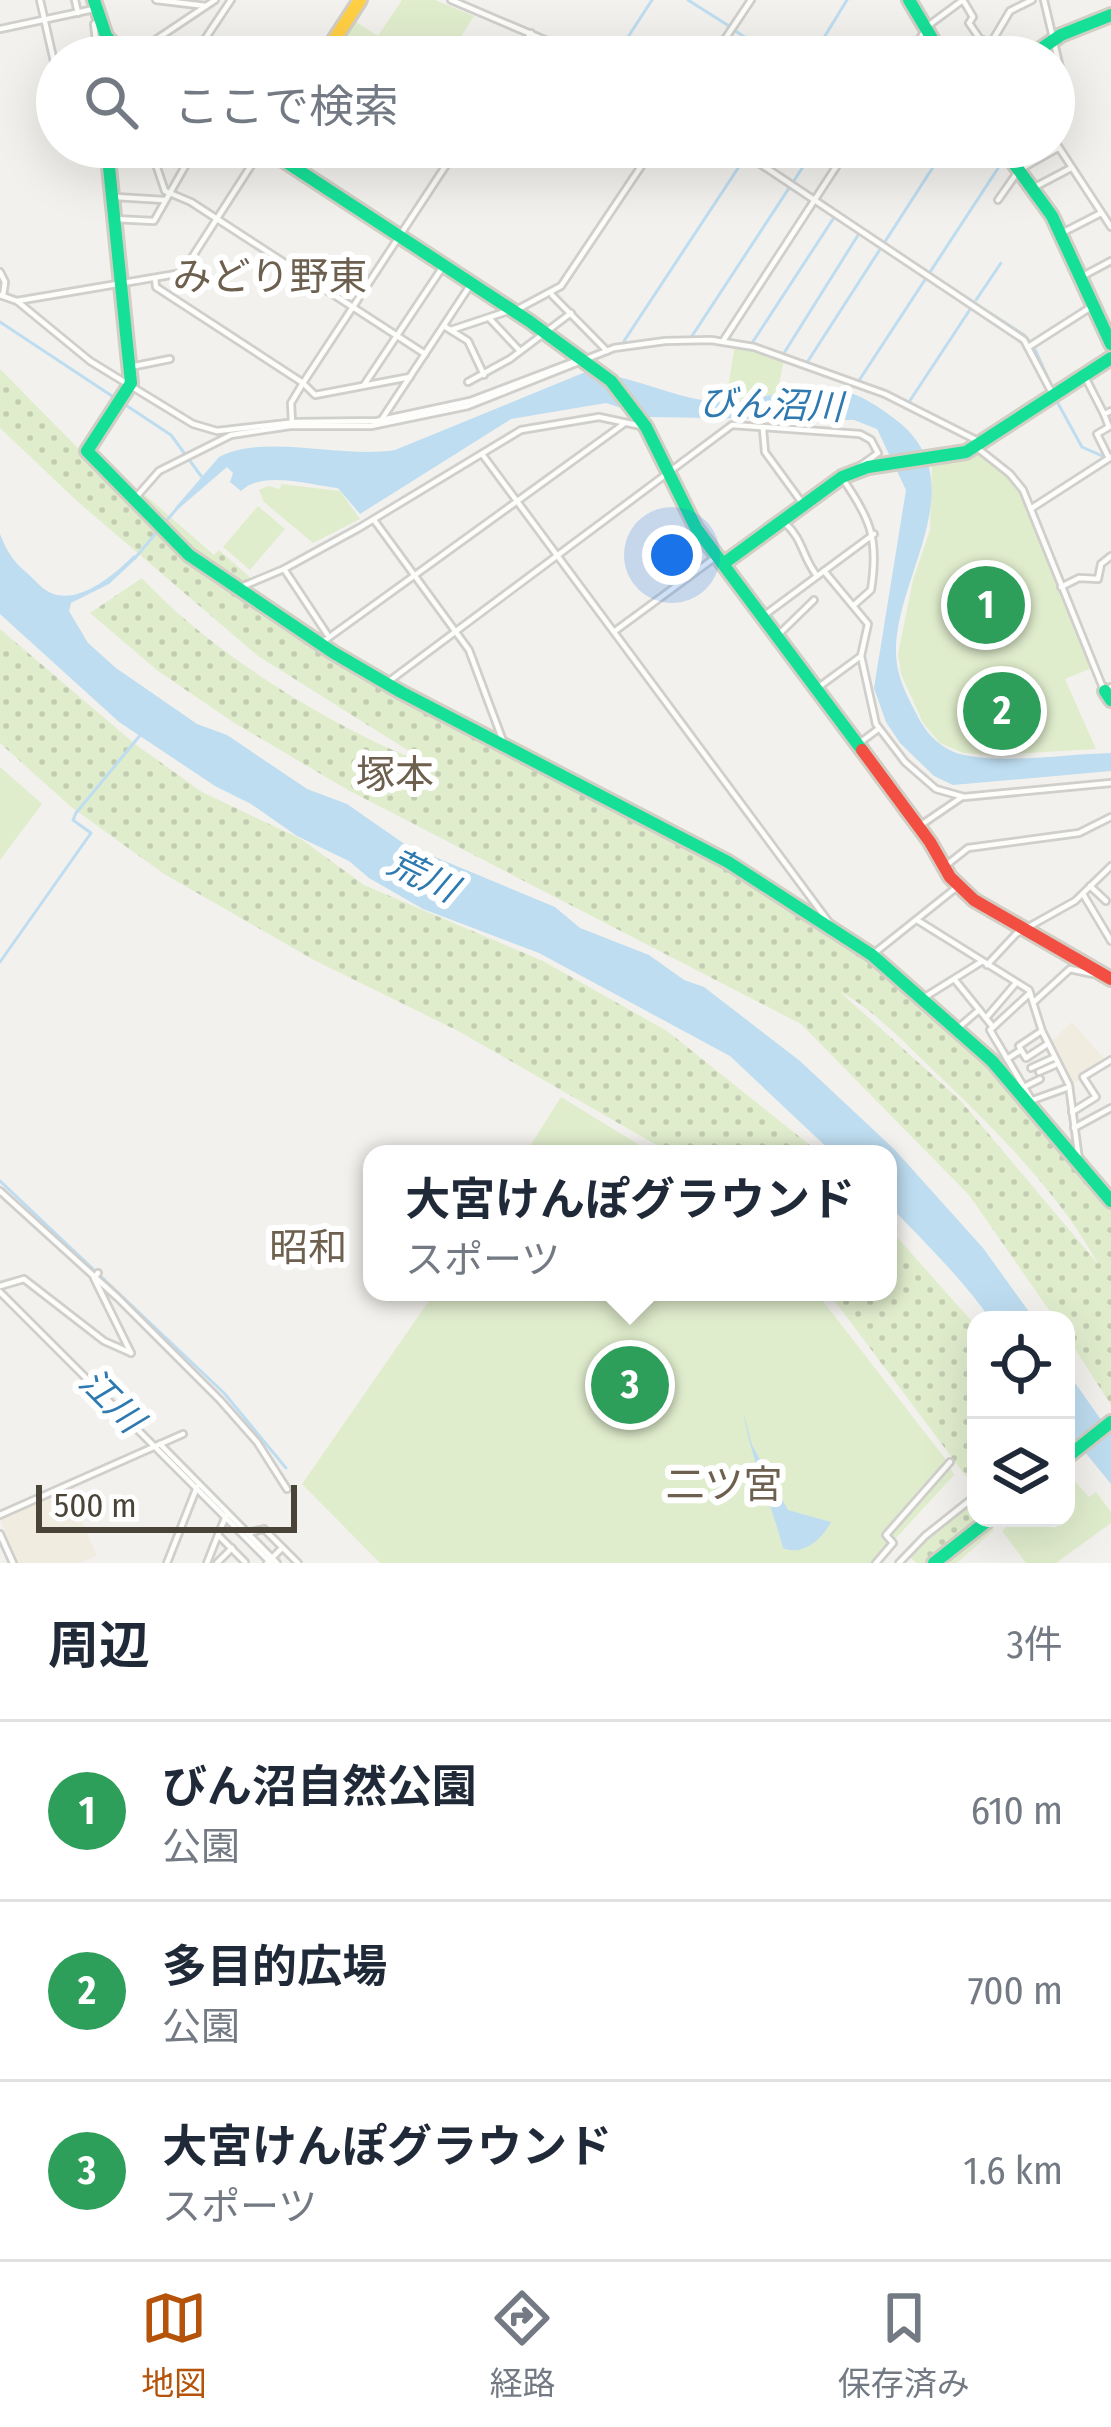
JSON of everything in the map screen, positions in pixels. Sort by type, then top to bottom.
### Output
[{"type":"street","points":[[40,0],[49,36]]},
{"type":"street","points":[[75,0],[78,13]]},
{"type":"street","points":[[156,0],[206,6]]},
{"type":"street","points":[[160,36],[214,0]]},
{"type":"street","points":[[207,36],[231,0]]},
{"type":"street","points":[[337,36],[360,0]]},
{"type":"street","points":[[451,0],[539,36]]},
{"type":"street","points":[[727,36],[751,0]]},
{"type":"street","points":[[922,36],[963,0],[978,36]]},
{"type":"street","points":[[995,36],[1010,11],[1032,0]]},
{"type":"street","points":[[1044,0],[1050,36]]},
{"type":"street","points":[[910,1],[930,36]]},
{"type":"street","points":[[0,29],[96,10]]},
{"type":"street","points":[[1064,36],[1111,15]]},
{"type":"street","points":[[109,168],[130,386],[87,451],[132,501],[189,556],[386,683],[728,862],[831,925],[924,997],[1026,1094],[1111,1201]]},
{"type":"street","points":[[157,168],[166,196]]},
{"type":"street","points":[[114,219],[154,221],[183,168]]},
{"type":"street","points":[[16,301],[182,272],[250,168]]},
{"type":"street","points":[[295,168],[588,362],[644,424],[691,520],[958,886],[974,900],[1105,972]]},
{"type":"street","points":[[292,422],[291,403],[303,382],[444,168]]},
{"type":"street","points":[[447,328],[552,294],[640,168]]},
{"type":"street","points":[[765,168],[1030,346],[1053,396]]},
{"type":"street","points":[[723,341],[835,168]]},
{"type":"street","points":[[998,200],[1023,168]]},
{"type":"street","points":[[1034,188],[1071,168],[1111,227]]},
{"type":"street","points":[[1019,170],[1061,233],[1094,305],[1106,319],[1111,344]]},
{"type":"street","points":[[112,197],[166,196],[218,219],[425,355]]},
{"type":"street","points":[[1061,233],[1101,213]]},
{"type":"street","points":[[1081,277],[1111,261]]},
{"type":"street","points":[[364,385],[444,265]]},
{"type":"street","points":[[0,272],[5,282],[2,296],[16,301],[66,344],[195,425],[212,430],[382,419],[476,399],[588,362]]},
{"type":"street","points":[[155,278],[156,287],[303,382],[315,395],[410,377]]},
{"type":"street","points":[[382,419],[447,328],[472,283]]},
{"type":"street","points":[[552,294],[607,351]]},
{"type":"street","points":[[1030,346],[1094,305]]},
{"type":"street","points":[[468,382],[571,313]]},
{"type":"street","points":[[489,318],[520,350]]},
{"type":"street","points":[[447,328],[468,340],[484,375]]},
{"type":"street","points":[[132,501],[159,471],[225,436],[290,427],[380,425],[472,404],[607,351],[665,341],[723,341],[832,374],[979,445],[1014,477],[1032,508],[1109,693]]},
{"type":"street","points":[[847,474],[960,454],[1111,358]]},
{"type":"street","points":[[130,367],[170,359]]},
{"type":"street","points":[[1032,508],[1110,457],[1097,434],[1109,427],[1107,412],[1084,375]]},
{"type":"street","points":[[241,587],[374,520],[521,430],[598,417],[644,424]]},
{"type":"street","points":[[325,640],[625,423]]},
{"type":"street","points":[[386,683],[732,425],[864,435],[878,453],[615,632]]},
{"type":"street","points":[[763,429],[765,452],[803,504]]},
{"type":"street","points":[[482,454],[831,925]]},
{"type":"street","points":[[847,474],[874,534],[871,590],[854,605]]},
{"type":"street","points":[[374,520],[469,650],[505,746]]},
{"type":"street","points":[[782,520],[800,536],[807,563],[817,576]]},
{"type":"street","points":[[762,617],[874,534]]},
{"type":"street","points":[[1061,587],[1079,578],[1098,579],[1101,564],[1111,556]]},
{"type":"street","points":[[284,569],[325,640]]},
{"type":"street","points":[[824,571],[868,624],[861,656],[878,732],[858,745]]},
{"type":"street","points":[[777,637],[814,600]]},
{"type":"street","points":[[798,617],[807,627]]},
{"type":"street","points":[[816,689],[861,656]]},
{"type":"street","points":[[876,724],[888,744],[923,780],[946,794],[962,797],[1111,783]]},
{"type":"street","points":[[918,827],[962,797]]},
{"type":"street","points":[[944,867],[968,848],[1079,833],[1110,820]]},
{"type":"street","points":[[924,997],[984,964],[1027,928],[1083,893],[1111,866]]},
{"type":"street","points":[[1102,873],[1111,882]]},
{"type":"street","points":[[872,955],[958,886]]},
{"type":"street","points":[[1090,886],[1106,901]]},
{"type":"street","points":[[1083,893],[1111,941]]},
{"type":"street","points":[[917,920],[1030,994],[1070,1088],[1079,1160]]},
{"type":"street","points":[[1033,1004],[1070,969],[1105,972]]},
{"type":"street","points":[[954,979],[993,1027]]},
{"type":"street","points":[[986,1018],[1016,983]]},
{"type":"street","points":[[1026,1094],[990,1030],[1030,994]]},
{"type":"street","points":[[958,1028],[979,1010]]},
{"type":"street","points":[[1042,1031],[1018,1046],[1026,1058],[1048,1044]]},
{"type":"street","points":[[1007,1059],[1021,1050]]},
{"type":"street","points":[[1026,1094],[1055,1060]]},
{"type":"street","points":[[1030,1068],[1055,1060]]},
{"type":"street","points":[[1072,1112],[1096,1097],[1083,1077],[1111,1060]]},
{"type":"street","points":[[1026,1094],[1070,1088]]},
{"type":"street","points":[[1074,1128],[1111,1108]]},
{"type":"street","points":[[0,1192],[97,1275],[225,1405],[257,1442],[287,1489]]},
{"type":"street","points":[[97,1275],[131,1353],[104,1341],[24,1280],[0,1288],[260,1548]]},
{"type":"street","points":[[1075,1451],[1111,1422]]},
{"type":"street","points":[[0,1515],[183,1434]]},
{"type":"street","points":[[158,1445],[271,1561],[282,1547]]},
{"type":"street","points":[[876,1563],[893,1543],[886,1535],[950,1462]]},
{"type":"street","points":[[167,1563],[196,1487]]},
{"type":"street","points":[[899,1563],[967,1503]]},
{"type":"street","points":[[207,1563],[227,1515]]},
{"type":"street","points":[[934,1563],[980,1527]]},
{"type":"street","points":[[248,1533],[264,1529],[298,1563]]},
{"type":"street","points":[[0,1534],[13,1563]]},
{"type":"street","points":[[218,1535],[245,1563],[260,1548]]},
{"type":"street","points":[[217,1563],[232,1548]]},
{"type":"shaded area","points":[[1072,1022],[1106,1061],[1071,1085],[1049,1044]]},
{"type":"shaded area","points":[[68,1489],[97,1556],[79,1563],[16,1563],[0,1518]]},
{"type":"green space","points":[[402,0],[435,0],[474,16],[461,36],[378,36]]},
{"type":"green space","points":[[356,22],[378,36],[347,36]]},
{"type":"green space","points":[[735,344],[784,360],[777,394],[726,401]]},
{"type":"green space","points":[[0,369],[125,496],[144,494],[214,555],[219,550],[253,580],[241,588],[298,630],[666,832],[871,958],[984,1059],[1111,1205],[1111,1405],[1075,1349],[1075,1311],[1050,1311],[969,1195],[801,1024],[348,790],[158,671],[90,613],[142,578],[202,634],[278,687],[358,733],[433,766],[258,656],[78,502],[0,428]],"holes":[[[839,991],[876,1016],[1022,1160],[1063,1210],[1098,1264],[960,1100]]]},
{"type":"green space","points":[[975,450],[1004,471],[1022,494],[1092,668],[1065,679],[1096,749],[963,753],[940,743],[923,723],[901,674],[898,654],[913,580],[930,530],[932,462]]},
{"type":"green space","points":[[281,484],[340,491],[360,519],[313,543],[264,502],[259,490],[280,489]]},
{"type":"green space","points":[[258,506],[285,529],[250,570],[223,547]]},
{"type":"green space","points":[[0,629],[135,744],[202,792],[301,839],[364,885],[543,961],[667,1031],[810,1145],[656,1145],[460,1032],[314,960],[164,874],[70,806],[0,743]]},
{"type":"green space","points":[[0,767],[42,804],[0,860]]},
{"type":"green space","points":[[561,1097],[639,1145],[531,1145]]},
{"type":"green space","points":[[897,1237],[967,1316],[967,1478],[835,1301],[897,1301]]},
{"type":"green space","points":[[429,1301],[823,1301],[954,1475],[873,1563],[380,1563],[302,1484]]},
{"type":"green space","points":[[1075,1481],[1089,1497],[1096,1492],[1111,1512],[1111,1523],[1056,1563],[1026,1563],[1002,1531],[1007,1527],[1075,1527]]},
{"type":"green space","points":[[967,1505],[967,1527],[994,1530],[957,1563],[916,1563],[909,1556]]},
{"type":"water","name":"びん沼川","points":[[583,373],[619,377],[708,401],[836,389],[893,417],[921,448],[931,475],[931,504],[898,626],[896,655],[903,686],[921,722],[930,735],[956,753],[1017,759],[1111,753],[1111,771],[953,785],[934,776],[900,743],[886,722],[874,688],[906,490],[877,429],[854,420],[649,417],[606,403],[511,419],[360,514],[338,488],[274,480],[241,491],[230,482],[233,473],[227,467],[175,508],[219,457],[237,450],[395,450]]},
{"type":"water","name":"荒川","points":[[0,534],[18,564],[43,588],[60,595],[84,592],[134,555],[137,558],[109,584],[71,603],[69,611],[88,643],[116,668],[197,724],[227,735],[307,789],[347,804],[406,845],[555,907],[580,928],[649,955],[684,980],[704,987],[800,1061],[890,1145],[824,1145],[730,1056],[539,953],[423,909],[349,861],[215,786],[119,722],[0,614]]},
{"type":"water","name":"荒川","points":[[897,1152],[983,1248],[1028,1311],[984,1311],[897,1214]]},
{"type":"water","points":[[1075,1383],[1111,1434],[1111,1484],[1075,1440]]},
{"type":"water","points":[[743,1411],[752,1445],[788,1510],[831,1522],[805,1548],[783,1548],[751,1447]]},
{"type":"waterway","points":[[629,36],[652,0]]},
{"type":"waterway","points":[[688,0],[729,26]]},
{"type":"waterway","points":[[825,36],[847,0]]},
{"type":"waterway","points":[[494,16],[542,36]]},
{"type":"waterway","points":[[734,30],[743,36]]},
{"type":"waterway","points":[[624,341],[738,168]]},
{"type":"waterway","points":[[692,336],[802,168]]},
{"type":"waterway","points":[[808,361],[932,168]]},
{"type":"waterway","name":"びん沼川","points":[[860,379],[998,168]]},
{"type":"waterway","points":[[752,343],[835,216]]},
{"type":"waterway","points":[[784,353],[860,232]]},
{"type":"waterway","points":[[976,300],[1001,263]]},
{"type":"waterway","points":[[928,273],[1024,335],[1053,389]]},
{"type":"waterway","points":[[909,402],[971,308]]},
{"type":"waterway","points":[[0,322],[171,435],[201,476]]},
{"type":"waterway","points":[[1055,398],[1082,447],[1111,460]]},
{"type":"waterway","points":[[135,558],[179,506]]},
{"type":"waterway","points":[[0,962],[91,833],[73,820],[76,813],[142,733]]},
{"type":"waterway","points":[[0,1181],[224,1393],[286,1468]]},
{"type":"waterway","name":"江川","points":[[0,1288],[239,1528]]},
{"type":"traffic: fast","points":[[94,0],[106,36]]},
{"type":"traffic: fast","points":[[909,0],[930,36]]},
{"type":"traffic: fast","points":[[1060,36],[1111,15]]},
{"type":"traffic: fast","points":[[109,168],[131,383],[87,451],[189,555],[334,653],[728,862],[872,955],[992,1061],[1111,1201]]},
{"type":"traffic: fast","points":[[295,168],[529,321],[611,381],[646,427],[696,528],[862,750]]},
{"type":"traffic: fast","points":[[1017,168],[1052,216],[1111,344]]},
{"type":"traffic: fast","points":[[723,564],[842,477],[868,467],[966,452],[1111,358]]},
{"type":"traffic: fast","points":[[1105,691],[1111,700]]},
{"type":"traffic: fast","points":[[1075,1451],[1111,1422]]},
{"type":"traffic: fast","points":[[934,1563],[980,1527]]},
{"type":"traffic: slow","points":[[337,36],[360,0]]},
{"type":"traffic: jam","points":[[862,750],[950,877],[974,900],[1111,979]]},
{"type":"place","name":"びん沼自然公園","points":[[986,605]]},
{"type":"place","name":"多目的広場","points":[[1002,711]]},
{"type":"place","name":"大宮けんぽグラウンド","points":[[630,1385]]},
{"type":"district","name":"みどり野東","points":[[270,276]]},
{"type":"district","name":"塚本","points":[[395,774]]},
{"type":"district","name":"昭和","points":[[308,1247]]},
{"type":"district","name":"二ツ宮","points":[[724,1484]]}]
